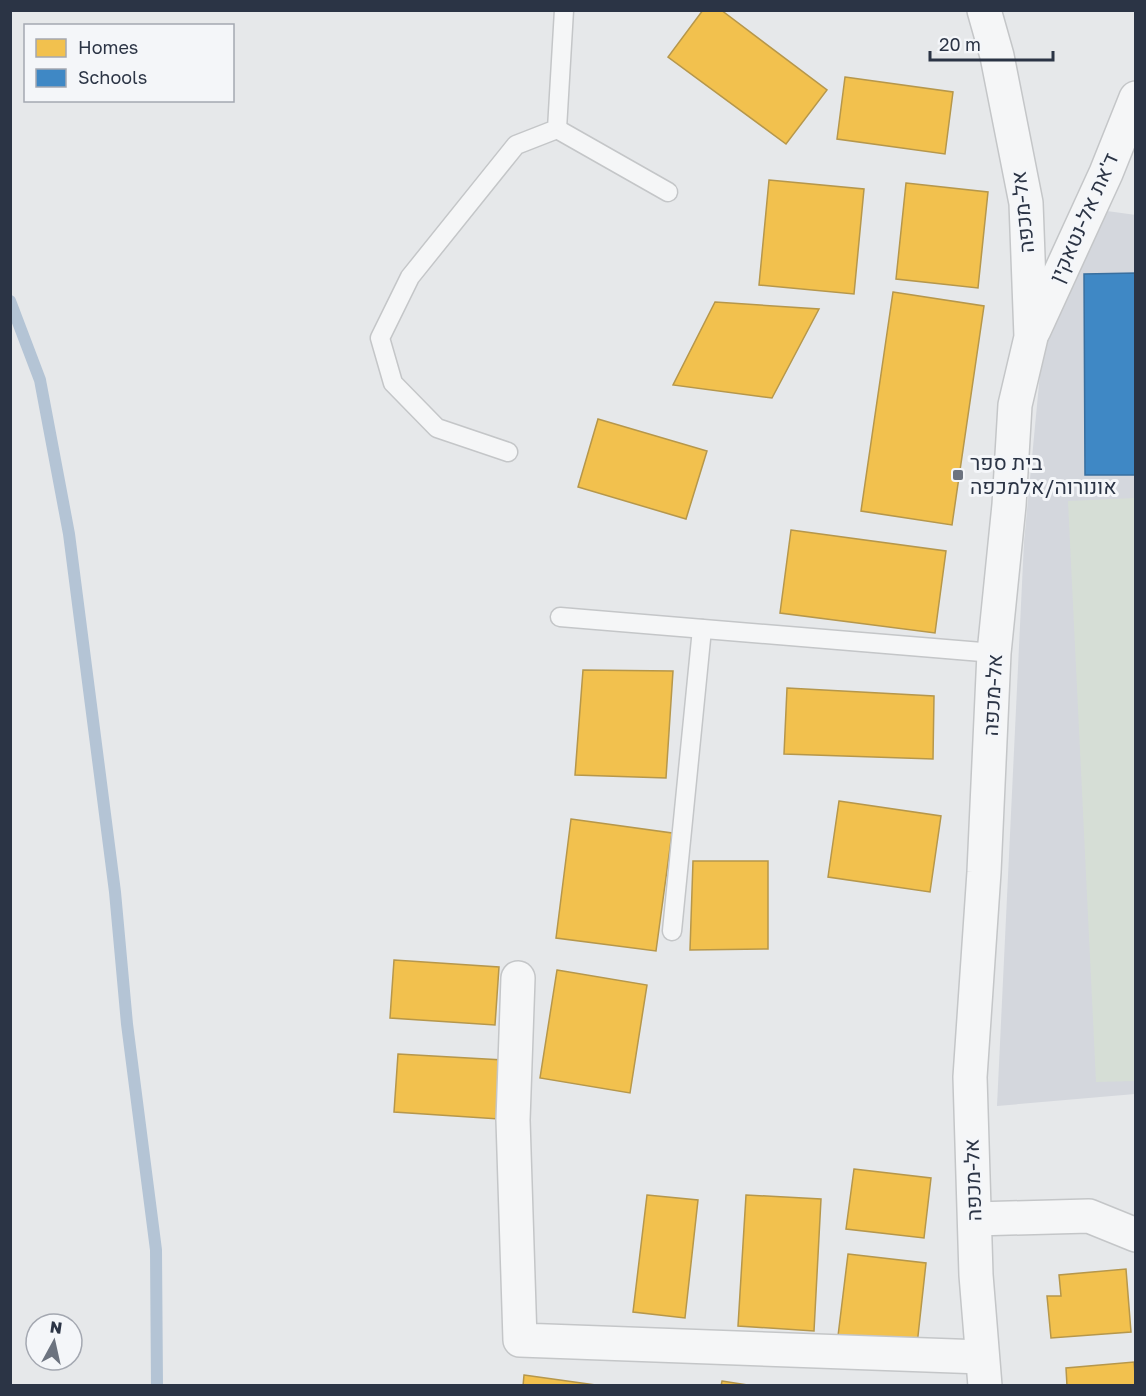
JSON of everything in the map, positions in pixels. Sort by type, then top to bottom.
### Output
[{"type":"street","name":"אל-מכפה","points":[[984,10],[997,56],[1026,203],[1030,337],[1015,405],[1009,505],[994,653],[984,872],[969,1077],[976,1275],[984,1371]]},
{"type":"street","name":"ד'את אל-נטאקין","points":[[1030,337],[1106,173],[1136,98]]},
{"type":"street","points":[[518,978],[513,1120],[520,1340],[984,1371]]},
{"type":"street","points":[[975,1219],[1089,1216],[1136,1235]]},
{"type":"lane","points":[[557,129],[564,10]]},
{"type":"lane","points":[[557,129],[668,192]]},
{"type":"lane","points":[[508,452],[437,428],[393,383],[380,338],[410,277],[516,145],[557,129]]},
{"type":"lane","points":[[560,617],[994,653]]},
{"type":"lane","points":[[672,931],[702,629]]},
{"type":"shaded area","points":[[1107,211],[1136,215],[1135,1094],[997,1106],[1024,542],[1043,342]]},
{"type":"shaded area","points":[[1135,498],[1135,1081],[1096,1082],[1068,501]]},
{"type":"building: Homes","points":[[703,10],[721,10],[827,90],[786,144],[668,57]]},
{"type":"building: Homes","points":[[845,77],[953,92],[945,154],[837,139]]},
{"type":"building: Homes","points":[[769,180],[864,189],[854,294],[759,285]]},
{"type":"building: Homes","points":[[906,183],[988,192],[978,288],[896,279]]},
{"type":"building: Homes","points":[[893,292],[984,306],[952,525],[861,511]]},
{"type":"building: Homes","points":[[715,302],[819,309],[772,398],[673,385]]},
{"type":"building: Homes","points":[[598,419],[707,451],[686,519],[578,487]]},
{"type":"building: Homes","points":[[791,530],[946,551],[935,633],[780,613]]},
{"type":"building: Homes","points":[[583,670],[673,671],[666,778],[575,775]]},
{"type":"building: Homes","points":[[787,688],[934,696],[933,759],[784,754]]},
{"type":"building: Homes","points":[[839,801],[941,816],[930,892],[828,877]]},
{"type":"building: Homes","points":[[571,819],[672,833],[656,951],[556,938]]},
{"type":"building: Homes","points":[[693,861],[768,861],[768,949],[690,950]]},
{"type":"building: Homes","points":[[394,960],[499,967],[495,1025],[390,1018]]},
{"type":"building: Homes","points":[[557,970],[647,985],[630,1093],[540,1078]]},
{"type":"building: Homes","points":[[398,1054],[503,1060],[499,1119],[394,1112]]},
{"type":"building: Homes","points":[[854,1169],[931,1178],[924,1238],[846,1229]]},
{"type":"building: Homes","points":[[647,1195],[698,1200],[685,1318],[633,1312]]},
{"type":"building: Homes","points":[[746,1195],[821,1199],[814,1331],[738,1326]]},
{"type":"building: Homes","points":[[848,1254],[926,1263],[917,1345],[838,1336]]},
{"type":"building: Homes","points":[[1126,1269],[1131,1332],[1051,1338],[1047,1296],[1061,1296],[1059,1275]]},
{"type":"building: Homes","points":[[1134,1362],[1136,1386],[1067,1386],[1066,1368]]},
{"type":"building: Homes","points":[[524,1375],[603,1386],[523,1386]]},
{"type":"building: Homes","points":[[722,1381],[754,1386],[721,1386]]},
{"type":"building: Schools","points":[[1136,273],[1136,475],[1085,475],[1084,274]]},
{"type":"waterway","points":[[10,301],[40,380],[69,534],[115,892],[127,1024],[156,1250],[157,1386]]},
{"type":"place","name":"בית ספר אונורוה/אלמכפה","points":[[958,475]]}]
